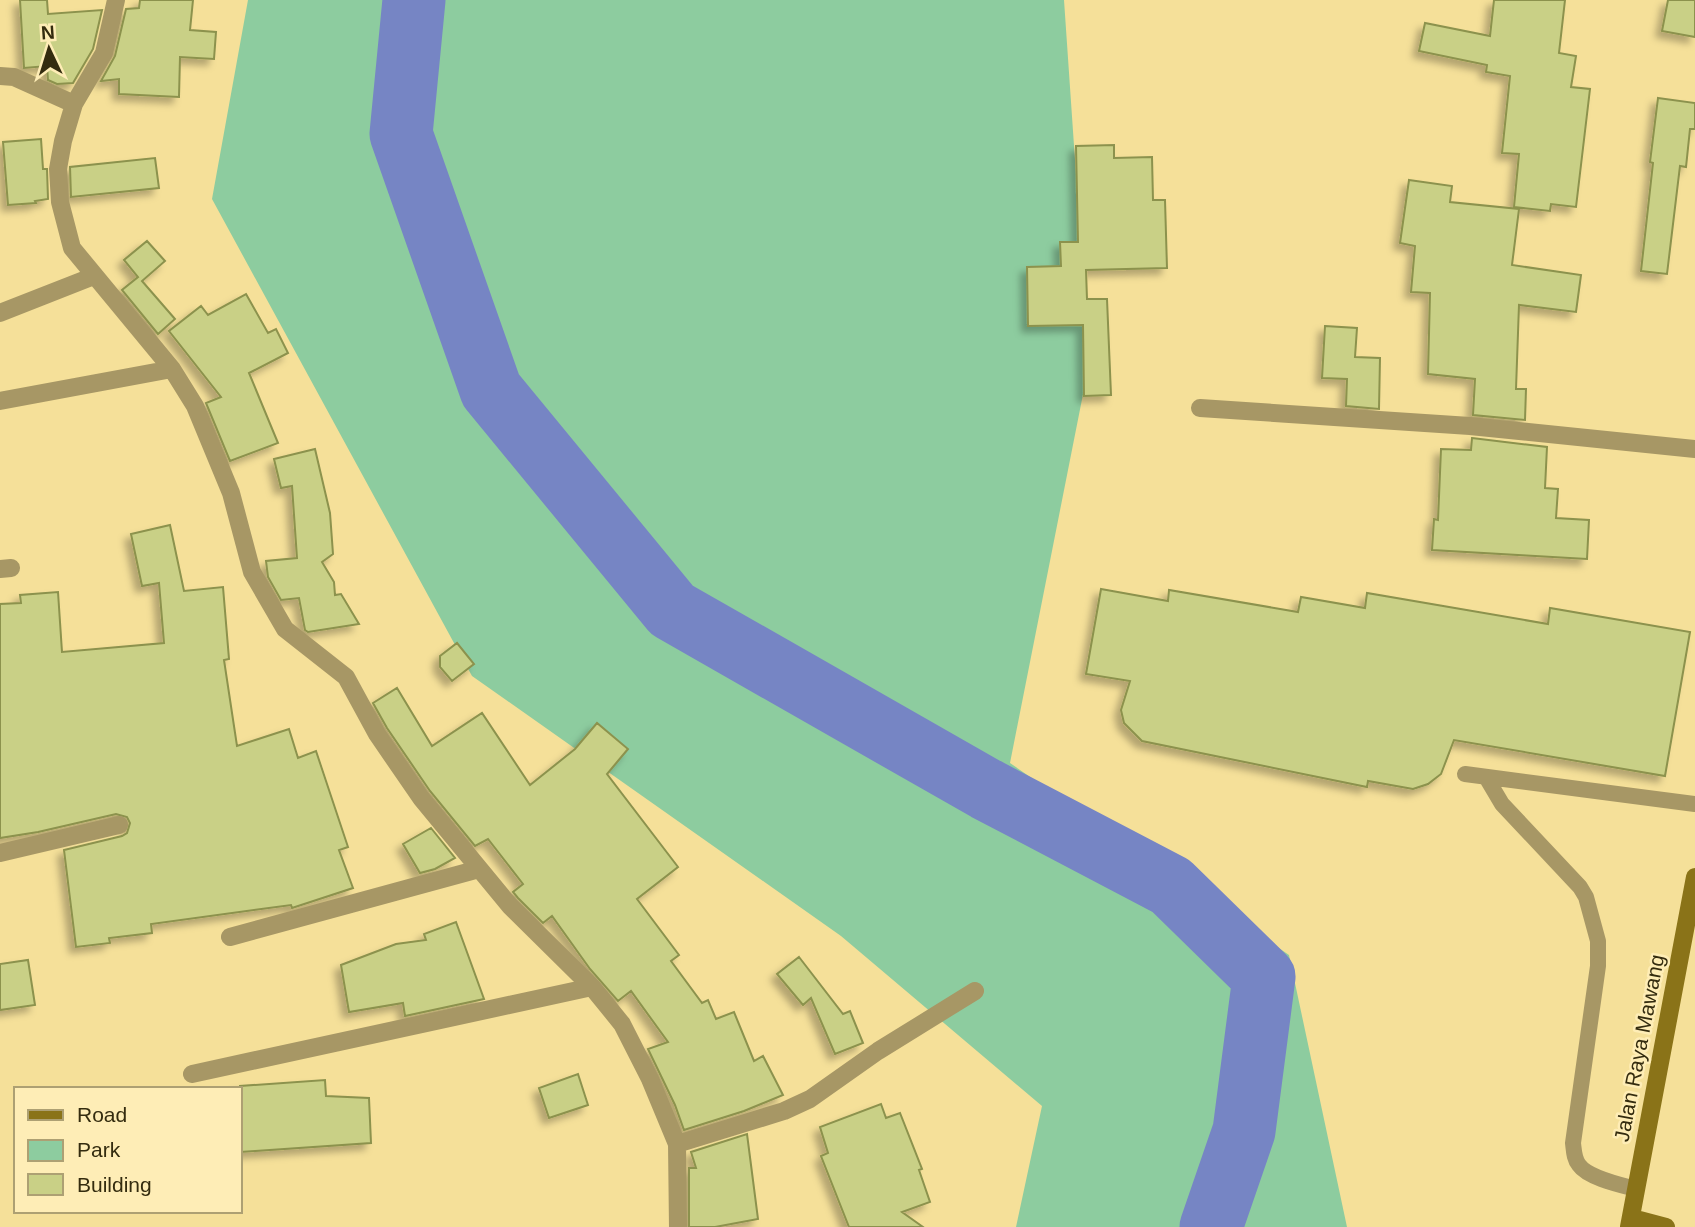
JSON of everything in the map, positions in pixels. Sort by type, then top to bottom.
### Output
[{"type":"main road","name":"Jalan Raya Mawang","points":[[1631,1222],[1695,877]]},
{"type":"main road","points":[[1631,1222],[1665,1227]]},
{"type":"street","points":[[116,0],[104,53],[74,104],[58,169],[60,202],[72,248],[173,369],[195,407],[231,493],[253,572],[285,629],[346,677],[384,744],[421,798],[510,905],[592,987],[622,1024],[650,1079],[677,1144],[678,1227]]},
{"type":"street","points":[[0,76],[14,77],[74,104]]},
{"type":"street","points":[[0,313],[94,275]]},
{"type":"street","points":[[0,401],[173,369]]},
{"type":"street","points":[[1200,408],[1470,426],[1695,449]]},
{"type":"street","points":[[0,853],[119,825]]},
{"type":"street","points":[[230,937],[479,869]]},
{"type":"street","points":[[192,1074],[592,987]]},
{"type":"street","points":[[677,1144],[784,1111],[810,1098],[878,1051],[975,992]]},
{"type":"lane","points":[[1465,774],[1695,804]]},
{"type":"lane","points":[[1486,778],[1502,804],[1574,879],[1586,897],[1600,953],[1573,1143],[1574,1156],[1580,1167],[1594,1175],[1636,1189]]},
{"type":"green space","points":[[248,0],[1064,0],[1089,364],[1010,763],[1289,955],[1347,1227],[1016,1227],[1042,1106],[841,936],[472,676],[212,199]]},
{"type":"building","points":[[20,0],[47,0],[48,14],[102,10],[93,49],[73,83],[57,84],[48,80],[47,66],[24,68]]},
{"type":"building","points":[[140,0],[193,0],[190,30],[216,32],[214,59],[180,57],[179,97],[119,94],[119,79],[101,81],[115,56],[126,9],[139,8]]},
{"type":"building","points":[[1494,0],[1565,0],[1559,53],[1576,56],[1571,87],[1590,89],[1576,207],[1551,204],[1550,211],[1514,207],[1519,154],[1502,153],[1510,76],[1486,72],[1487,65],[1419,51],[1425,23],[1490,36]]},
{"type":"building","points":[[1668,0],[1695,0],[1695,37],[1662,31]]},
{"type":"building","points":[[1658,98],[1695,103],[1695,129],[1690,129],[1686,167],[1680,166],[1667,274],[1641,271]]},
{"type":"building","points":[[41,139],[43,169],[47,169],[48,199],[35,201],[36,203],[8,205],[3,142]]},
{"type":"building","points":[[1114,145],[1114,158],[1152,157],[1153,200],[1165,200],[1167,268],[1086,270],[1087,299],[1107,299],[1111,395],[1084,396],[1083,325],[1028,326],[1027,267],[1061,266],[1060,242],[1078,242],[1076,146]]},
{"type":"building","points":[[155,158],[159,188],[71,197],[70,167]]},
{"type":"building","points":[[1409,180],[1452,186],[1450,202],[1519,209],[1512,265],[1581,275],[1576,312],[1519,305],[1516,389],[1526,389],[1525,420],[1473,415],[1475,379],[1428,374],[1430,293],[1411,292],[1415,246],[1400,243]]},
{"type":"building","points":[[147,241],[165,261],[142,281],[175,319],[158,334],[122,290],[138,277],[124,260]]},
{"type":"building","points":[[246,294],[268,333],[276,329],[288,353],[249,373],[278,443],[230,461],[206,403],[221,397],[169,331],[201,306],[208,315]]},
{"type":"building","points":[[1325,326],[1357,328],[1355,357],[1380,358],[1379,409],[1346,406],[1347,379],[1322,378]]},
{"type":"building","points":[[1472,438],[1547,447],[1545,488],[1558,489],[1556,518],[1589,520],[1587,559],[1432,550],[1434,519],[1438,520],[1441,449],[1471,450]]},
{"type":"building","points":[[315,449],[330,513],[333,554],[322,562],[334,582],[335,595],[341,594],[359,624],[308,632],[305,630],[299,598],[281,600],[268,577],[266,561],[297,558],[292,486],[281,488],[274,459]]},
{"type":"building","points":[[170,525],[184,591],[223,587],[229,659],[224,660],[237,746],[289,729],[298,758],[316,751],[348,847],[339,850],[353,888],[292,908],[291,905],[151,924],[152,933],[109,938],[110,943],[76,947],[64,850],[122,836],[127,833],[130,823],[127,817],[116,814],[0,838],[0,604],[21,603],[20,595],[58,592],[62,652],[164,643],[159,583],[142,586],[131,534]]},
{"type":"building","points":[[1101,589],[1168,601],[1169,590],[1298,612],[1301,597],[1365,608],[1367,593],[1548,624],[1550,608],[1690,632],[1665,776],[1454,740],[1441,774],[1428,784],[1413,789],[1368,781],[1367,787],[1142,741],[1124,723],[1121,710],[1130,681],[1086,674]]},
{"type":"building","points":[[457,643],[474,664],[452,681],[440,667],[440,656]]},
{"type":"building","points":[[397,688],[432,746],[482,713],[530,785],[575,749],[597,723],[628,749],[607,774],[678,867],[637,899],[679,955],[671,961],[702,1003],[708,1000],[716,1019],[734,1012],[754,1061],[763,1056],[783,1095],[684,1130],[648,1049],[668,1042],[631,991],[618,1001],[590,969],[552,916],[543,923],[518,898],[513,892],[523,884],[488,839],[475,846],[430,791],[373,703]]},
{"type":"building","points":[[431,828],[455,858],[435,869],[420,873],[403,844]]},
{"type":"building","points":[[456,922],[484,999],[405,1016],[403,1003],[349,1012],[341,965],[396,944],[426,940],[424,934]]},
{"type":"building","points":[[799,957],[843,1014],[850,1011],[863,1043],[835,1054],[811,998],[803,1005],[777,974]]},
{"type":"building","points":[[28,960],[35,1005],[0,1010],[0,964]]},
{"type":"building","points":[[578,1074],[588,1105],[549,1118],[539,1088]]},
{"type":"building","points":[[325,1080],[326,1096],[369,1098],[371,1143],[242,1152],[240,1086]]},
{"type":"building","points":[[881,1104],[886,1118],[900,1113],[922,1169],[919,1170],[930,1202],[902,1212],[923,1227],[849,1227],[821,1156],[828,1153],[820,1127]]},
{"type":"building","points":[[747,1134],[758,1219],[715,1227],[689,1227],[689,1168],[696,1168],[691,1152]]},
{"type":"waterway","points":[[414,0],[401,134],[491,390],[672,610],[986,789],[1171,886],[1264,977],[1244,1131],[1211,1227]]}]
